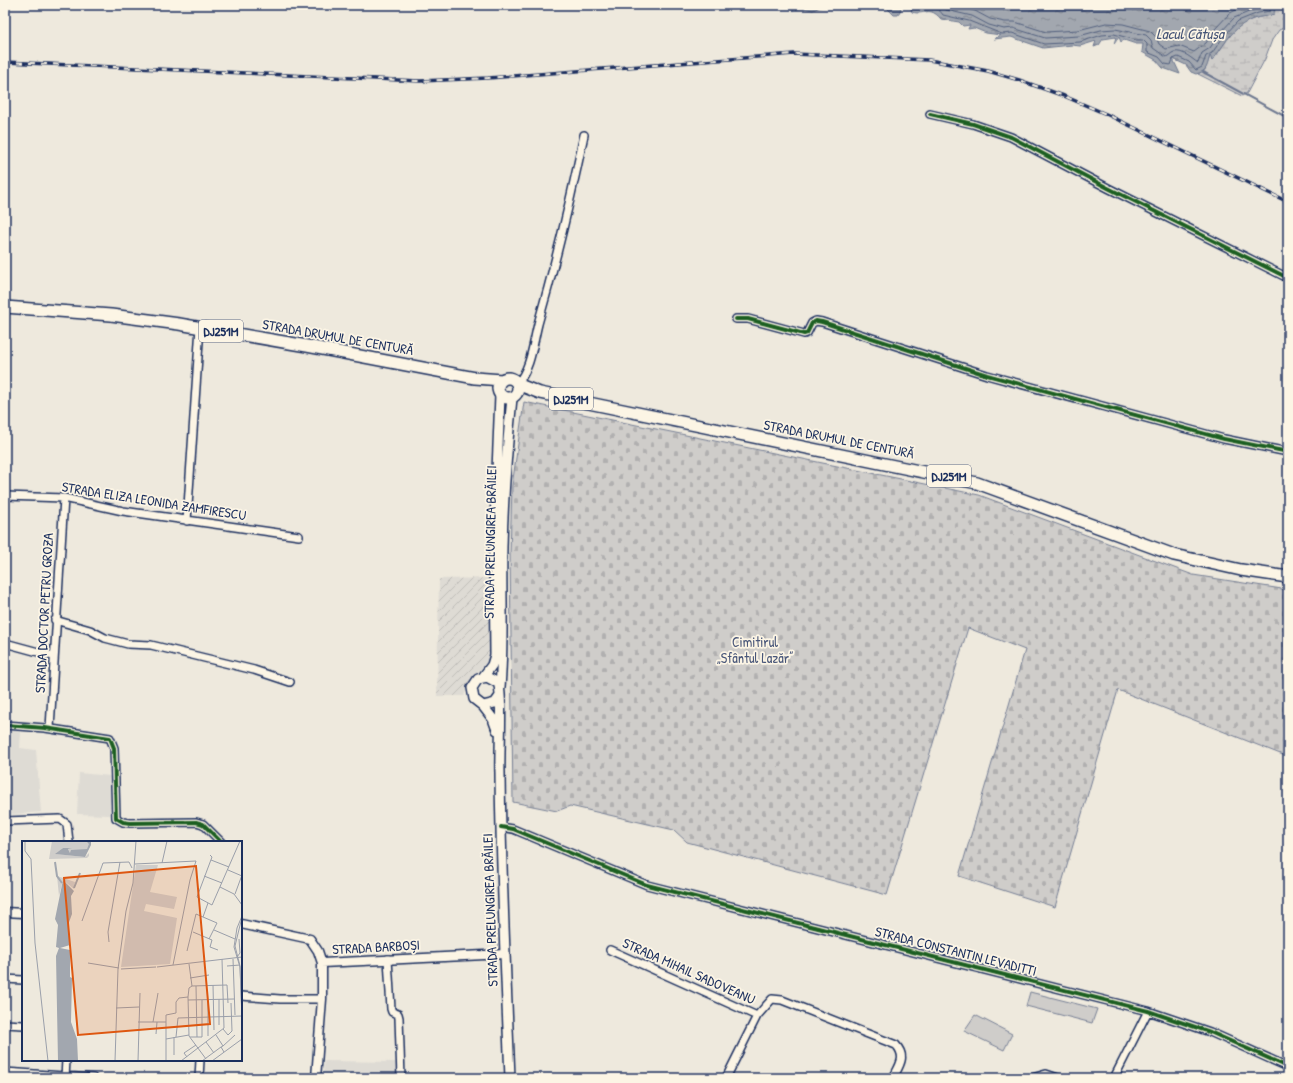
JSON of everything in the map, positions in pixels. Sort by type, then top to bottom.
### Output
[{"type":"highway","name":"STRADA DRUMUL DE CENTURĂ","points":[[5,307],[116,316],[200,327],[475,378]]},
{"type":"highway","points":[[475,378],[502,380],[509,378],[517,384],[540,393]]},
{"type":"highway","points":[[475,378],[506,398],[540,393]]},
{"type":"highway","points":[[499,394],[498,386],[502,380]]},
{"type":"highway","points":[[513,397],[518,390],[517,384]]},
{"type":"highway","name":"STRADA DRUMUL DE CENTURĂ","points":[[540,393],[977,483],[1174,555],[1241,570],[1288,576]]},
{"type":"main road","name":"STRADA PRELUNGIREA BRĂILEI","points":[[483,677],[492,665],[495,655],[494,547],[499,394]]},
{"type":"main road","name":"STRADA PRELUNGIREA BRĂILEI","points":[[500,687],[503,653],[502,575],[504,474],[513,397]]},
{"type":"main road","points":[[483,677],[492,678],[500,687],[500,696],[492,705],[483,706],[476,702],[472,694],[474,683],[483,677]]},
{"type":"main road","name":"STRADA PRELUNGIREA BRĂILEI","points":[[500,696],[499,741],[501,827],[510,1078]]},
{"type":"main road","name":"STRADA PRELUNGIREA BRĂILEI","points":[[483,706],[493,718],[499,741]]},
{"type":"street","points":[[930,114],[973,124],[1011,137],[1108,188],[1288,278]]},
{"type":"street","points":[[517,384],[527,369],[563,235],[584,135]]},
{"type":"street","points":[[736,319],[748,319],[804,334],[807,333],[812,323],[816,321],[822,322],[1000,378],[1224,439],[1288,452]]},
{"type":"street","points":[[187,521],[200,327]]},
{"type":"street","name":"STRADA ELIZA LEONIDA ZAMFIRESCU","points":[[5,496],[64,498],[123,511],[299,536]]},
{"type":"street","name":"STRADA DOCTOR PETRU GROZA","points":[[50,728],[55,620],[64,498]]},
{"type":"street","points":[[55,620],[90,630],[105,638],[128,644],[152,645],[254,670],[290,682]]},
{"type":"street","points":[[5,643],[54,656]]},
{"type":"street","points":[[5,725],[50,728],[110,738],[114,748],[115,814],[119,820],[130,823],[196,822],[203,824],[220,841]]},
{"type":"street","points":[[5,821],[60,819],[67,824],[69,841]]},
{"type":"street","name":"STRADA CONSTANTIN LEVADITTI","points":[[501,827],[513,829],[647,885],[1148,1011],[1198,1027],[1288,1067]]},
{"type":"street","points":[[5,912],[22,913]]},
{"type":"street","name":"STRADA BARBOȘI","points":[[242,924],[310,939],[318,951],[322,963],[505,954]]},
{"type":"street","name":"STRADA MIHAIL SADOVEANU","points":[[610,950],[757,1016],[772,999],[782,1000],[896,1045],[901,1051],[903,1058],[893,1078]]},
{"type":"street","points":[[388,959],[391,1009],[392,1012],[398,1014],[399,1018],[401,1078]]},
{"type":"street","points":[[316,1078],[322,999],[322,963]]},
{"type":"street","points":[[5,979],[22,980]]},
{"type":"street","points":[[242,996],[280,999],[322,999]]},
{"type":"street","points":[[1114,1078],[1148,1011]]},
{"type":"street","points":[[726,1078],[757,1016]]},
{"type":"street","points":[[5,1024],[22,1025]]},
{"type":"street","points":[[65,1077],[66,1061]]},
{"type":"street","points":[[199,1078],[200,1061]]},
{"type":"street","points":[[5,1072],[93,1078]]},
{"type":"street","points":[[1032,1078],[1046,1074],[1058,1078]]},
{"type":"shaded area","points":[[492,578],[490,659],[469,681],[464,696],[437,696],[439,579]]},
{"type":"shaded area","points":[[5,730],[21,731],[20,748],[36,750],[41,812],[5,815]]},
{"type":"shaded area","points":[[79,773],[110,776],[110,815],[77,814]]},
{"type":"shaded area","points":[[324,1061],[396,1062],[396,1078],[323,1078]]},
{"type":"green space","points":[[1275,5],[1288,5],[1288,26],[1279,30],[1272,40],[1265,59],[1247,93],[1242,96],[1198,74],[1205,70],[1211,54],[1212,61],[1230,36],[1242,24],[1260,17],[1272,15]]},
{"type":"green space","name":"Cimitirul „Sfântul Lazăr”","points":[[524,402],[979,495],[1193,575],[1288,590],[1288,757],[1118,690],[1055,907],[959,876],[1025,650],[968,628],[887,895],[687,842],[674,830],[570,806],[557,811],[513,802],[510,553],[512,486]]},
{"type":"green space","points":[[1030,992],[1097,1009],[1092,1023],[1026,1006]]},
{"type":"green space","points":[[975,1015],[1012,1034],[1004,1050],[964,1031]]},
{"type":"water","points":[[792,5],[825,5],[813,10],[803,8],[792,10]]},
{"type":"water","points":[[852,5],[899,5],[901,9],[898,15],[894,15],[886,7],[858,9]]},
{"type":"water","name":"Lacul Cătușa","points":[[910,5],[1275,5],[1274,14],[1258,17],[1239,27],[1212,61],[1210,55],[1205,69],[1200,73],[1196,74],[1191,72],[1186,65],[1173,59],[1180,74],[1163,68],[1156,60],[1142,52],[1143,44],[1136,44],[1124,40],[1121,42],[1119,37],[1114,44],[1116,37],[1103,39],[1099,45],[1094,47],[1096,41],[1080,46],[1072,45],[1043,48],[1011,37],[994,39],[1001,35],[986,33],[974,28],[968,29],[970,25],[963,26],[959,22],[941,19],[937,15],[930,12],[912,12]]},
{"type":"waterway","points":[[1203,72],[1288,118]]},
{"type":"railway","points":[[5,62],[420,81],[488,78],[794,54],[929,60],[988,71],[1064,96],[1106,114],[1288,202]]},
{"type":"cycle path","points":[[930,114],[973,124],[1011,137],[1108,188],[1288,278]]},
{"type":"cycle path","points":[[736,319],[748,319],[804,334],[807,333],[812,323],[816,321],[822,322],[987,375],[1224,439],[1288,452]]},
{"type":"cycle path","points":[[5,725],[45,728],[110,738],[114,748],[116,818],[123,822],[130,823],[196,822],[203,824],[220,841]]},
{"type":"cycle path","points":[[501,827],[513,829],[647,885],[1148,1011],[1210,1032],[1288,1067]]}]
